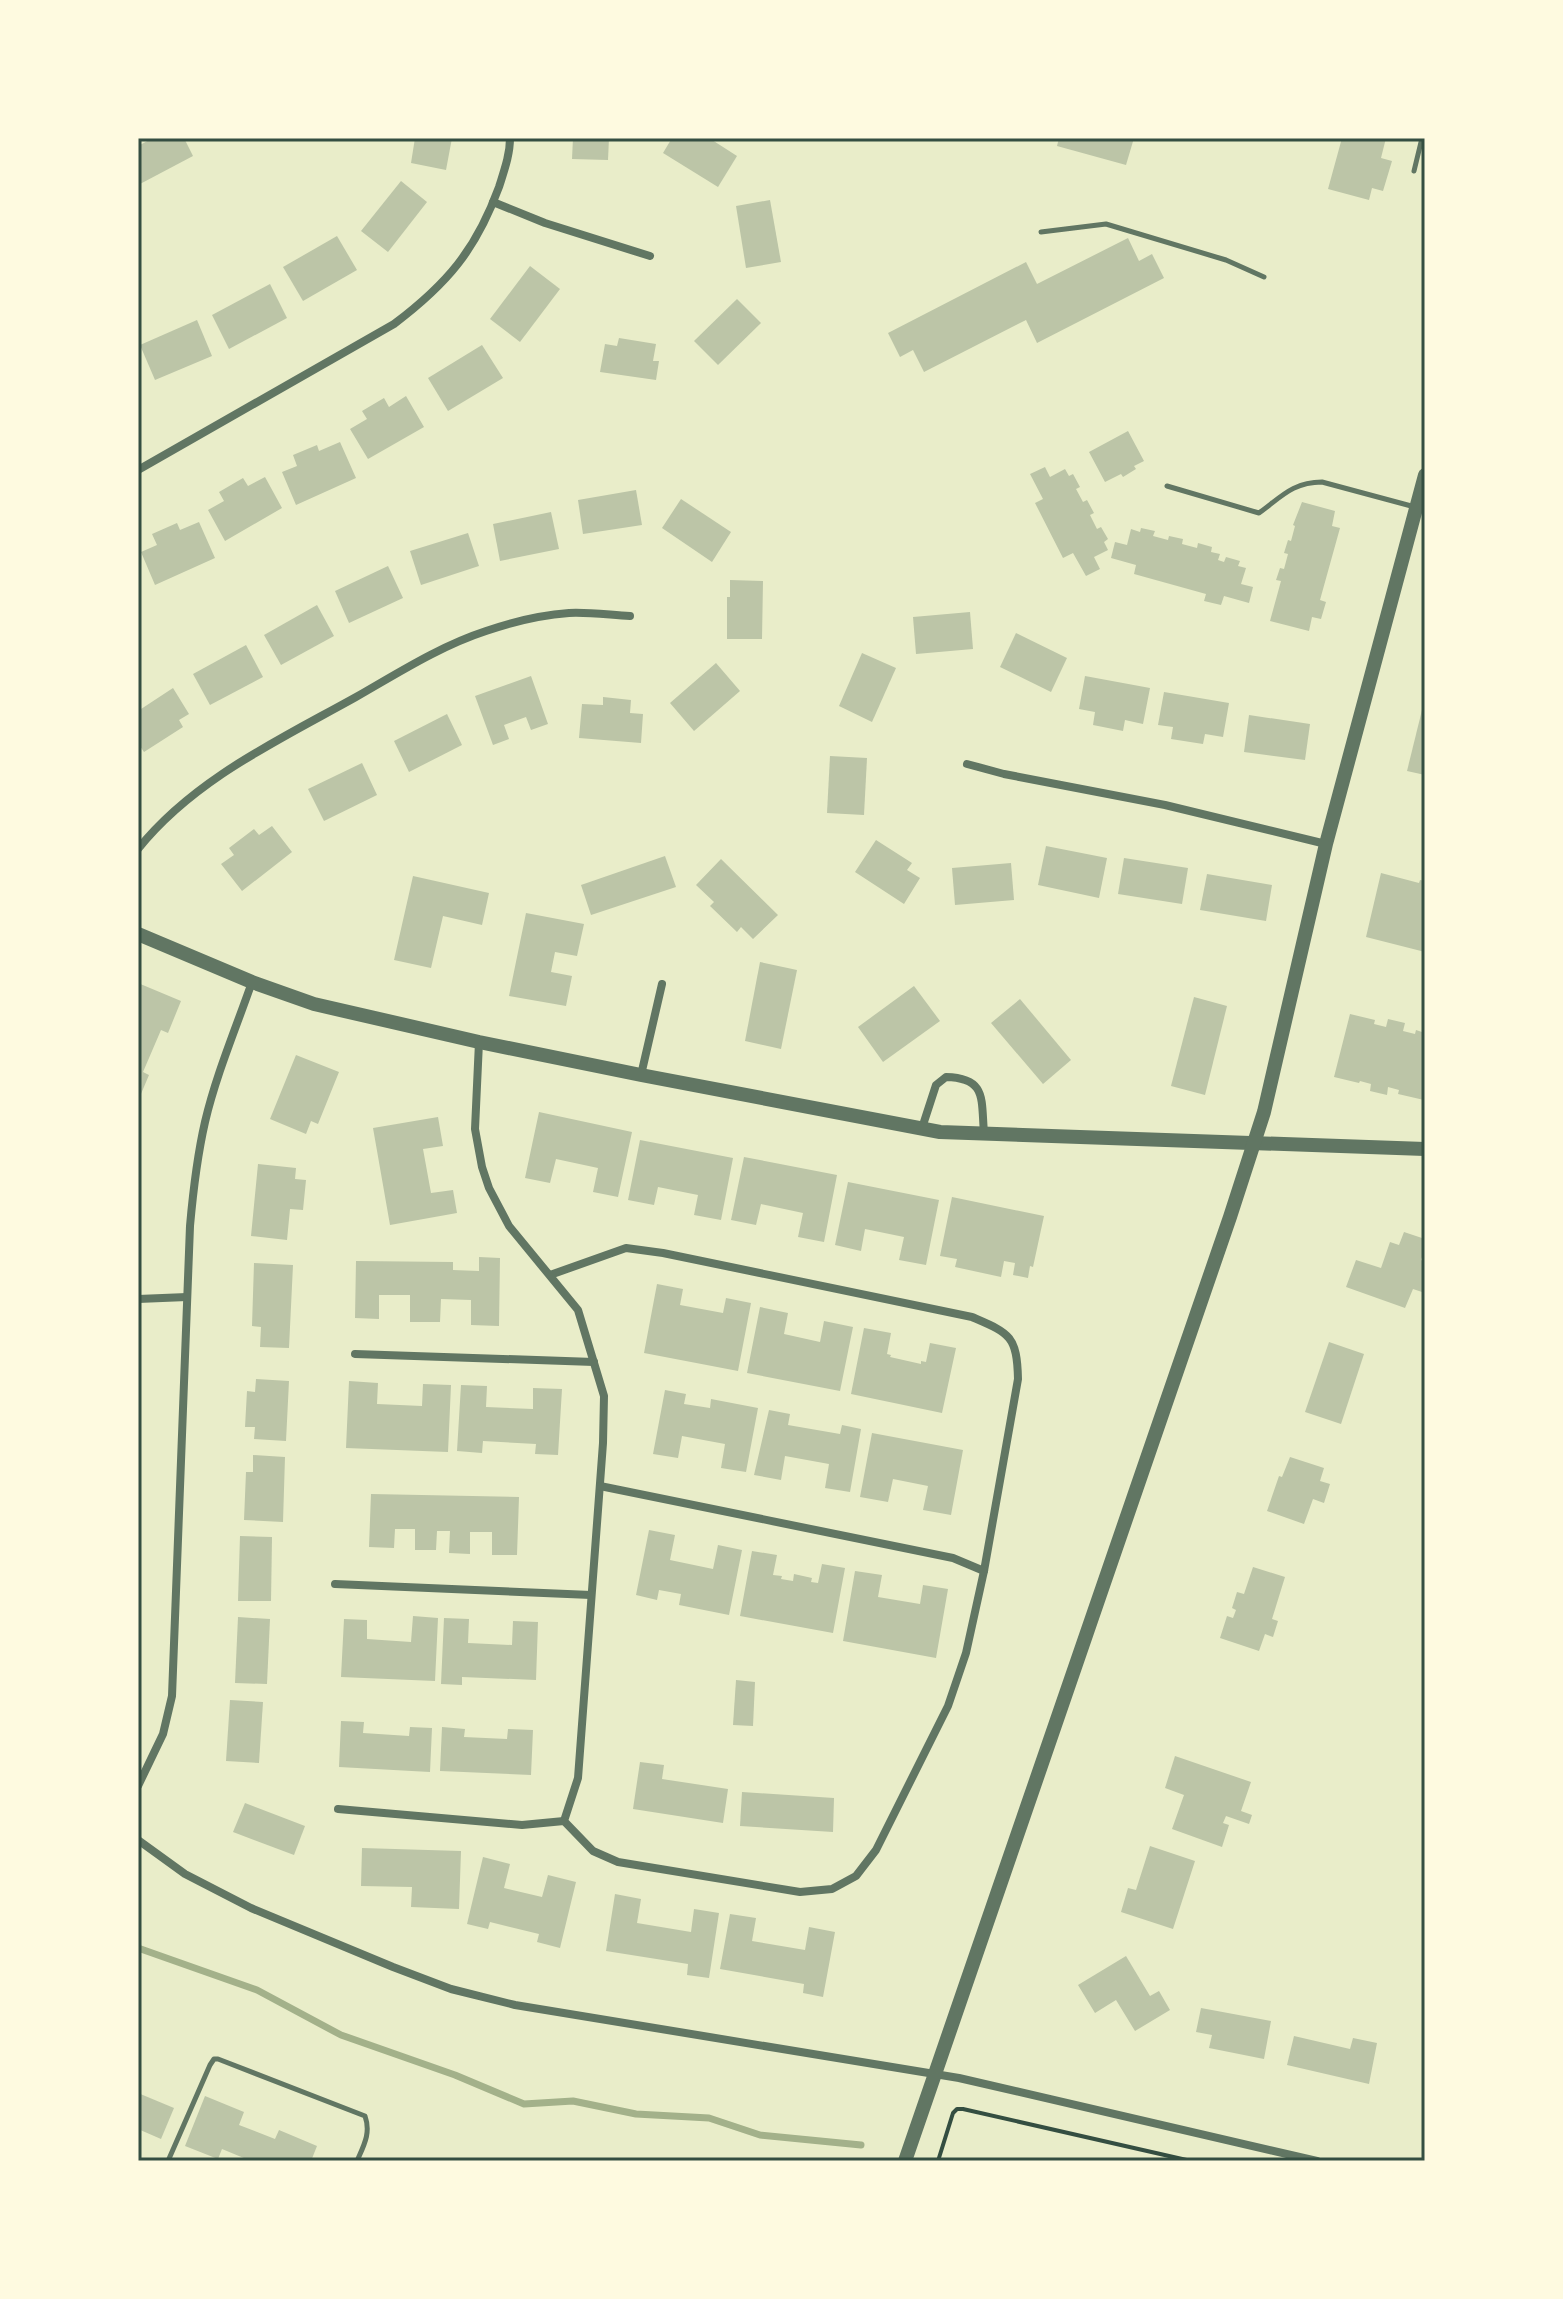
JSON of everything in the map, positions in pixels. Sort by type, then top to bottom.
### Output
[{"type":"street","points":[[138,470],[394,324],[426,300],[455,270],[478,236],[506,166],[510,138]]},
{"type":"street","points":[[493,202],[545,223],[650,256]]},
{"type":"street","points":[[905,2161],[1254,1143],[1326,844],[1425,475]]},
{"type":"street","points":[[138,849],[193,794],[257,752],[440,649],[486,631],[547,616],[572,613],[630,616]]},
{"type":"street","points":[[967,764],[1165,805],[1326,844]]},
{"type":"street","points":[[138,934],[252,982],[314,1004],[479,1042],[940,1132],[1425,1149]]},
{"type":"street","points":[[138,1786],[163,1734],[172,1696],[194,1183],[205,1122],[252,982]]},
{"type":"street","points":[[641,1075],[662,984]]},
{"type":"street","points":[[479,1042],[475,1129],[482,1167],[493,1198],[509,1226],[578,1310],[604,1396],[578,1778],[564,1821]]},
{"type":"street","points":[[922,1128],[936,1085],[946,1077],[963,1077],[976,1085],[981,1097],[984,1133]]},
{"type":"street","points":[[550,1275],[626,1248],[972,1317],[1005,1331],[1017,1354],[1018,1379],[966,1653],[948,1706],[876,1850],[856,1876],[832,1889],[800,1892],[618,1862],[593,1851],[564,1821]]},
{"type":"street","points":[[138,1299],[187,1297]]},
{"type":"street","points":[[355,1354],[594,1362]]},
{"type":"street","points":[[600,1486],[953,1558],[984,1571]]},
{"type":"street","points":[[335,1584],[591,1595]]},
{"type":"street","points":[[338,1809],[522,1825],[564,1821]]},
{"type":"street","points":[[138,1840],[185,1874],[251,1908],[451,1989],[515,2005],[959,2078],[1317,2161]]},
{"type":"lane","points":[[1414,171],[1422,138]]},
{"type":"lane","points":[[1041,232],[1106,224],[1226,260],[1264,277]]},
{"type":"lane","points":[[1167,486],[1259,513],[1286,492],[1309,482],[1322,482],[1416,507]]},
{"type":"lane","points":[[168,2161],[210,2065],[218,2059],[365,2116],[368,2135],[357,2161]]},
{"type":"path","points":[[938,2161],[957,2109],[1191,2161]]},
{"type":"building","points":[[153,138],[184,138],[193,156],[140,184],[138,146]]},
{"type":"building","points":[[415,138],[452,138],[446,170],[411,163]]},
{"type":"building","points":[[573,138],[609,138],[608,160],[572,159]]},
{"type":"building","points":[[672,138],[709,138],[737,156],[718,187],[663,153]]},
{"type":"building","points":[[1059,138],[1134,138],[1126,165],[1057,146]]},
{"type":"building","points":[[1342,138],[1386,138],[1381,158],[1392,161],[1383,191],[1372,188],[1369,200],[1328,189]]},
{"type":"building","points":[[401,181],[427,202],[388,252],[361,231]]},
{"type":"building","points":[[770,200],[781,262],[746,268],[736,206]]},
{"type":"building","points":[[337,236],[357,270],[303,301],[283,267]]},
{"type":"building","points":[[1128,238],[1139,261],[1152,254],[1164,278],[1037,343],[1026,320],[924,372],[913,350],[900,357],[888,333],[1026,262],[1037,284]]},
{"type":"building","points":[[530,266],[560,289],[520,342],[490,319]]},
{"type":"building","points":[[270,284],[287,318],[229,349],[212,315]]},
{"type":"building","points":[[737,299],[761,323],[718,365],[694,341]]},
{"type":"building","points":[[197,320],[212,356],[155,380],[140,345]]},
{"type":"building","points":[[619,338],[656,344],[653,361],[659,361],[656,380],[600,372],[605,344],[617,346]]},
{"type":"building","points":[[482,345],[503,378],[448,411],[428,378]]},
{"type":"building","points":[[406,396],[424,427],[368,459],[350,429],[367,419],[362,411],[384,398],[389,407]]},
{"type":"building","points":[[1128,431],[1144,461],[1123,477],[1121,474],[1105,482],[1089,452]]},
{"type":"building","points":[[340,442],[356,478],[296,505],[282,472],[297,466],[293,455],[317,445],[319,451]]},
{"type":"building","points":[[1045,467],[1050,477],[1065,469],[1069,476],[1073,474],[1083,502],[1087,500],[1094,513],[1090,515],[1097,529],[1101,527],[1108,539],[1104,542],[1108,550],[1094,557],[1100,569],[1086,576],[1073,553],[1063,558],[1035,503],[1043,499],[1030,474]]},
{"type":"building","points":[[265,477],[282,508],[225,541],[208,510],[224,501],[219,492],[243,478],[248,486]]},
{"type":"building","points":[[636,490],[642,525],[583,534],[578,500]]},
{"type":"building","points":[[681,499],[731,532],[712,562],[662,528]]},
{"type":"building","points":[[1302,502],[1335,511],[1332,526],[1340,528],[1320,600],[1326,602],[1321,619],[1312,617],[1309,631],[1270,621],[1281,581],[1276,580],[1280,568],[1284,569],[1288,554],[1284,553],[1288,540],[1291,541],[1293,525]]},
{"type":"building","points":[[551,512],[559,549],[500,561],[493,524]]},
{"type":"building","points":[[199,522],[215,558],[155,585],[141,552],[157,545],[152,534],[177,523],[180,530]]},
{"type":"building","points":[[1141,528],[1155,531],[1153,536],[1168,540],[1169,536],[1183,539],[1182,544],[1197,548],[1198,543],[1212,547],[1211,552],[1220,554],[1218,560],[1224,562],[1226,557],[1240,561],[1238,566],[1246,568],[1241,584],[1253,587],[1249,603],[1224,596],[1221,605],[1204,601],[1206,594],[1134,574],[1136,565],[1111,558],[1115,542],[1127,545],[1131,529],[1140,532]]},
{"type":"building","points":[[468,533],[479,566],[421,585],[410,551]]},
{"type":"building","points":[[388,566],[403,598],[349,623],[335,591]]},
{"type":"building","points":[[730,580],[763,581],[762,639],[727,639]]},
{"type":"building","points":[[317,605],[334,636],[281,665],[264,635]]},
{"type":"building","points":[[970,612],[973,649],[916,654],[913,617]]},
{"type":"building","points":[[1016,633],[1067,658],[1051,692],[1000,667]]},
{"type":"building","points":[[246,645],[263,677],[210,705],[193,674]]},
{"type":"building","points":[[862,653],[896,668],[872,722],[839,706]]},
{"type":"building","points":[[716,663],[740,691],[694,731],[670,703]]},
{"type":"building","points":[[531,676],[548,724],[531,730],[526,717],[504,725],[509,739],[493,745],[475,696]]},
{"type":"building","points":[[1085,676],[1150,688],[1143,724],[1125,720],[1123,731],[1093,725],[1095,712],[1079,709]]},
{"type":"building","points":[[173,688],[189,714],[179,720],[183,727],[144,752],[138,743],[138,711]]},
{"type":"building","points":[[1164,692],[1229,703],[1223,737],[1205,734],[1203,744],[1171,739],[1173,727],[1158,725]]},
{"type":"building","points":[[603,697],[631,700],[630,713],[643,714],[641,743],[579,738],[582,704],[603,705]]},
{"type":"building","points":[[1422,710],[1425,710],[1425,775],[1407,771]]},
{"type":"building","points":[[447,714],[462,745],[409,772],[394,741]]},
{"type":"building","points":[[1249,715],[1310,724],[1305,760],[1244,752]]},
{"type":"building","points":[[830,756],[867,758],[864,815],[827,813]]},
{"type":"building","points":[[362,763],[377,795],[324,821],[308,789]]},
{"type":"building","points":[[272,826],[292,852],[242,891],[221,864],[234,855],[229,848],[254,829],[259,835]]},
{"type":"building","points":[[876,840],[912,863],[907,870],[920,878],[904,904],[855,872]]},
{"type":"building","points":[[1046,846],[1107,858],[1099,898],[1038,885]]},
{"type":"building","points":[[665,856],[676,887],[591,915],[581,885]]},
{"type":"building","points":[[1124,858],[1188,868],[1182,904],[1118,894]]},
{"type":"building","points":[[721,859],[778,915],[753,939],[741,927],[737,932],[710,906],[714,902],[696,885]]},
{"type":"building","points":[[1011,863],[1014,900],[955,905],[952,868]]},
{"type":"building","points":[[1381,873],[1419,883],[1420,880],[1425,881],[1425,952],[1366,937]]},
{"type":"building","points":[[1207,874],[1272,885],[1266,921],[1200,910]]},
{"type":"building","points":[[413,876],[489,893],[482,925],[443,916],[431,968],[394,960]]},
{"type":"building","points":[[526,913],[584,924],[577,956],[555,952],[551,972],[572,976],[566,1006],[509,996]]},
{"type":"building","points":[[760,962],[797,970],[781,1049],[745,1041]]},
{"type":"building","points":[[138,983],[181,1001],[168,1033],[161,1030],[143,1072],[149,1075],[138,1101]]},
{"type":"building","points":[[914,986],[940,1021],[883,1062],[858,1027]]},
{"type":"building","points":[[1194,997],[1227,1006],[1205,1095],[1171,1086]]},
{"type":"building","points":[[1020,999],[1071,1060],[1043,1084],[991,1023]]},
{"type":"building","points":[[1350,1014],[1375,1020],[1374,1024],[1386,1027],[1388,1019],[1405,1023],[1403,1031],[1425,1033],[1424,1100],[1398,1094],[1399,1090],[1388,1087],[1387,1095],[1370,1091],[1371,1084],[1334,1077]]},
{"type":"building","points":[[296,1055],[339,1072],[318,1124],[311,1121],[306,1134],[270,1119]]},
{"type":"building","points":[[539,1112],[632,1132],[618,1197],[593,1192],[598,1168],[556,1159],[550,1183],[525,1178]]},
{"type":"building","points":[[438,1117],[443,1146],[423,1149],[431,1193],[453,1190],[457,1213],[390,1225],[373,1128]]},
{"type":"building","points":[[640,1140],[733,1158],[721,1220],[694,1215],[698,1195],[658,1187],[654,1205],[628,1200]]},
{"type":"building","points":[[744,1157],[837,1175],[824,1242],[798,1237],[803,1213],[761,1204],[756,1225],[731,1220]]},
{"type":"building","points":[[258,1164],[296,1168],[295,1179],[306,1180],[303,1210],[290,1209],[287,1240],[251,1236]]},
{"type":"building","points":[[848,1182],[939,1200],[926,1265],[899,1260],[904,1237],[865,1229],[861,1251],[835,1245]]},
{"type":"building","points":[[952,1197],[1044,1216],[1028,1278],[1013,1275],[1015,1263],[1004,1261],[1001,1277],[955,1267],[957,1259],[940,1256]]},
{"type":"building","points":[[1404,1232],[1425,1239],[1421,1260],[1425,1262],[1425,1293],[1413,1289],[1405,1308],[1346,1287],[1356,1260],[1381,1268],[1390,1242],[1399,1245]]},
{"type":"building","points":[[479,1257],[500,1258],[499,1326],[471,1325],[471,1300],[441,1299],[440,1322],[410,1322],[410,1295],[379,1295],[379,1319],[355,1318],[356,1261],[453,1262],[453,1270],[479,1271]]},
{"type":"building","points":[[254,1263],[293,1265],[289,1348],[260,1347],[261,1327],[252,1326]]},
{"type":"building","points":[[657,1284],[683,1289],[680,1305],[723,1313],[726,1298],[751,1303],[738,1371],[644,1353]]},
{"type":"building","points":[[760,1307],[788,1313],[784,1334],[820,1342],[824,1321],[853,1327],[840,1391],[747,1373]]},
{"type":"building","points":[[864,1328],[891,1333],[887,1354],[890,1357],[921,1364],[921,1361],[926,1362],[930,1343],[956,1348],[942,1413],[851,1394]]},
{"type":"building","points":[[1329,1342],[1364,1354],[1341,1424],[1305,1412]]},
{"type":"building","points":[[256,1379],[289,1381],[286,1441],[254,1439],[255,1427],[245,1427],[247,1391],[255,1392]]},
{"type":"building","points":[[349,1381],[378,1383],[377,1404],[422,1406],[423,1384],[451,1385],[448,1452],[346,1448]]},
{"type":"building","points":[[461,1385],[487,1386],[486,1407],[533,1409],[533,1388],[562,1389],[558,1455],[535,1454],[536,1444],[483,1441],[482,1453],[457,1451]]},
{"type":"building","points":[[665,1390],[686,1394],[684,1404],[710,1408],[711,1399],[758,1408],[746,1472],[721,1468],[725,1444],[682,1436],[678,1458],[653,1454]]},
{"type":"building","points":[[769,1410],[790,1414],[788,1425],[840,1434],[842,1425],[861,1429],[850,1492],[825,1488],[829,1464],[785,1456],[781,1480],[754,1475]]},
{"type":"building","points":[[872,1433],[963,1450],[951,1515],[923,1510],[928,1486],[893,1479],[888,1502],[860,1497]]},
{"type":"building","points":[[253,1455],[285,1457],[283,1522],[244,1520],[246,1472],[253,1472]]},
{"type":"building","points":[[1290,1457],[1324,1468],[1320,1481],[1330,1484],[1324,1503],[1313,1499],[1304,1524],[1267,1511],[1279,1476],[1282,1477]]},
{"type":"building","points":[[371,1494],[519,1497],[517,1555],[492,1555],[492,1532],[470,1532],[470,1554],[449,1553],[450,1531],[437,1531],[436,1550],[415,1550],[415,1529],[395,1529],[394,1548],[369,1547]]},
{"type":"building","points":[[649,1530],[675,1535],[670,1560],[713,1569],[718,1545],[742,1550],[729,1615],[679,1605],[681,1594],[659,1590],[657,1600],[636,1595]]},
{"type":"building","points":[[240,1536],[272,1537],[271,1601],[238,1601]]},
{"type":"building","points":[[752,1551],[777,1555],[773,1575],[782,1576],[781,1579],[793,1581],[794,1574],[812,1578],[811,1582],[818,1583],[822,1564],[845,1568],[833,1633],[740,1616]]},
{"type":"building","points":[[1253,1567],[1285,1577],[1272,1619],[1278,1621],[1273,1637],[1265,1634],[1259,1651],[1220,1638],[1227,1616],[1233,1618],[1236,1610],[1232,1608],[1237,1592],[1244,1594]]},
{"type":"building","points":[[855,1571],[882,1575],[878,1597],[920,1604],[923,1585],[948,1589],[936,1658],[843,1641]]},
{"type":"building","points":[[413,1616],[438,1618],[435,1681],[341,1677],[344,1619],[367,1620],[367,1639],[411,1642]]},
{"type":"building","points":[[238,1617],[270,1619],[267,1684],[235,1683]]},
{"type":"building","points":[[444,1618],[469,1619],[468,1643],[512,1645],[513,1621],[538,1622],[536,1680],[462,1677],[462,1685],[441,1684]]},
{"type":"building","points":[[736,1680],[755,1682],[753,1726],[733,1725]]},
{"type":"building","points":[[230,1700],[263,1702],[259,1763],[226,1761]]},
{"type":"building","points":[[341,1721],[364,1722],[363,1733],[409,1736],[410,1727],[432,1728],[430,1772],[339,1767]]},
{"type":"building","points":[[442,1727],[465,1729],[464,1737],[507,1739],[508,1729],[533,1730],[531,1775],[440,1771]]},
{"type":"building","points":[[1175,1756],[1251,1782],[1241,1811],[1252,1815],[1249,1824],[1226,1816],[1223,1823],[1229,1825],[1222,1847],[1172,1829],[1184,1795],[1165,1788]]},
{"type":"building","points":[[640,1762],[664,1765],[662,1779],[728,1789],[723,1823],[633,1809]]},
{"type":"building","points":[[742,1792],[834,1798],[833,1832],[740,1826]]},
{"type":"building","points":[[245,1803],[305,1826],[294,1855],[233,1832]]},
{"type":"building","points":[[1150,1846],[1195,1861],[1173,1929],[1121,1912],[1128,1888],[1136,1890]]},
{"type":"building","points":[[362,1848],[461,1851],[459,1909],[411,1907],[412,1887],[361,1886]]},
{"type":"building","points":[[483,1857],[510,1864],[504,1888],[542,1897],[548,1875],[576,1882],[560,1948],[537,1942],[539,1934],[490,1922],[488,1929],[467,1924]]},
{"type":"building","points":[[615,1894],[641,1899],[637,1923],[691,1932],[694,1909],[719,1913],[709,1978],[687,1975],[688,1964],[606,1951]]},
{"type":"building","points":[[730,1914],[756,1918],[752,1941],[805,1950],[809,1927],[835,1932],[823,1997],[803,1993],[804,1984],[720,1969]]},
{"type":"building","points":[[1126,1956],[1150,1996],[1159,1991],[1170,2010],[1135,2031],[1116,2000],[1095,2013],[1078,1985]]},
{"type":"building","points":[[1201,2008],[1271,2021],[1264,2059],[1209,2048],[1212,2035],[1196,2032]]},
{"type":"building","points":[[1294,2036],[1350,2049],[1353,2038],[1377,2043],[1369,2084],[1287,2065]]},
{"type":"building","points":[[138,2093],[174,2108],[161,2139],[138,2129]]},
{"type":"building","points":[[205,2096],[244,2112],[239,2125],[275,2139],[279,2130],[317,2146],[311,2161],[251,2161],[222,2149],[218,2159],[185,2146]]},
{"type":"waterway","points":[[138,1948],[257,1990],[341,2035],[455,2075],[524,2104],[573,2101],[636,2114],[709,2118],[760,2135],[861,2145]]}]
